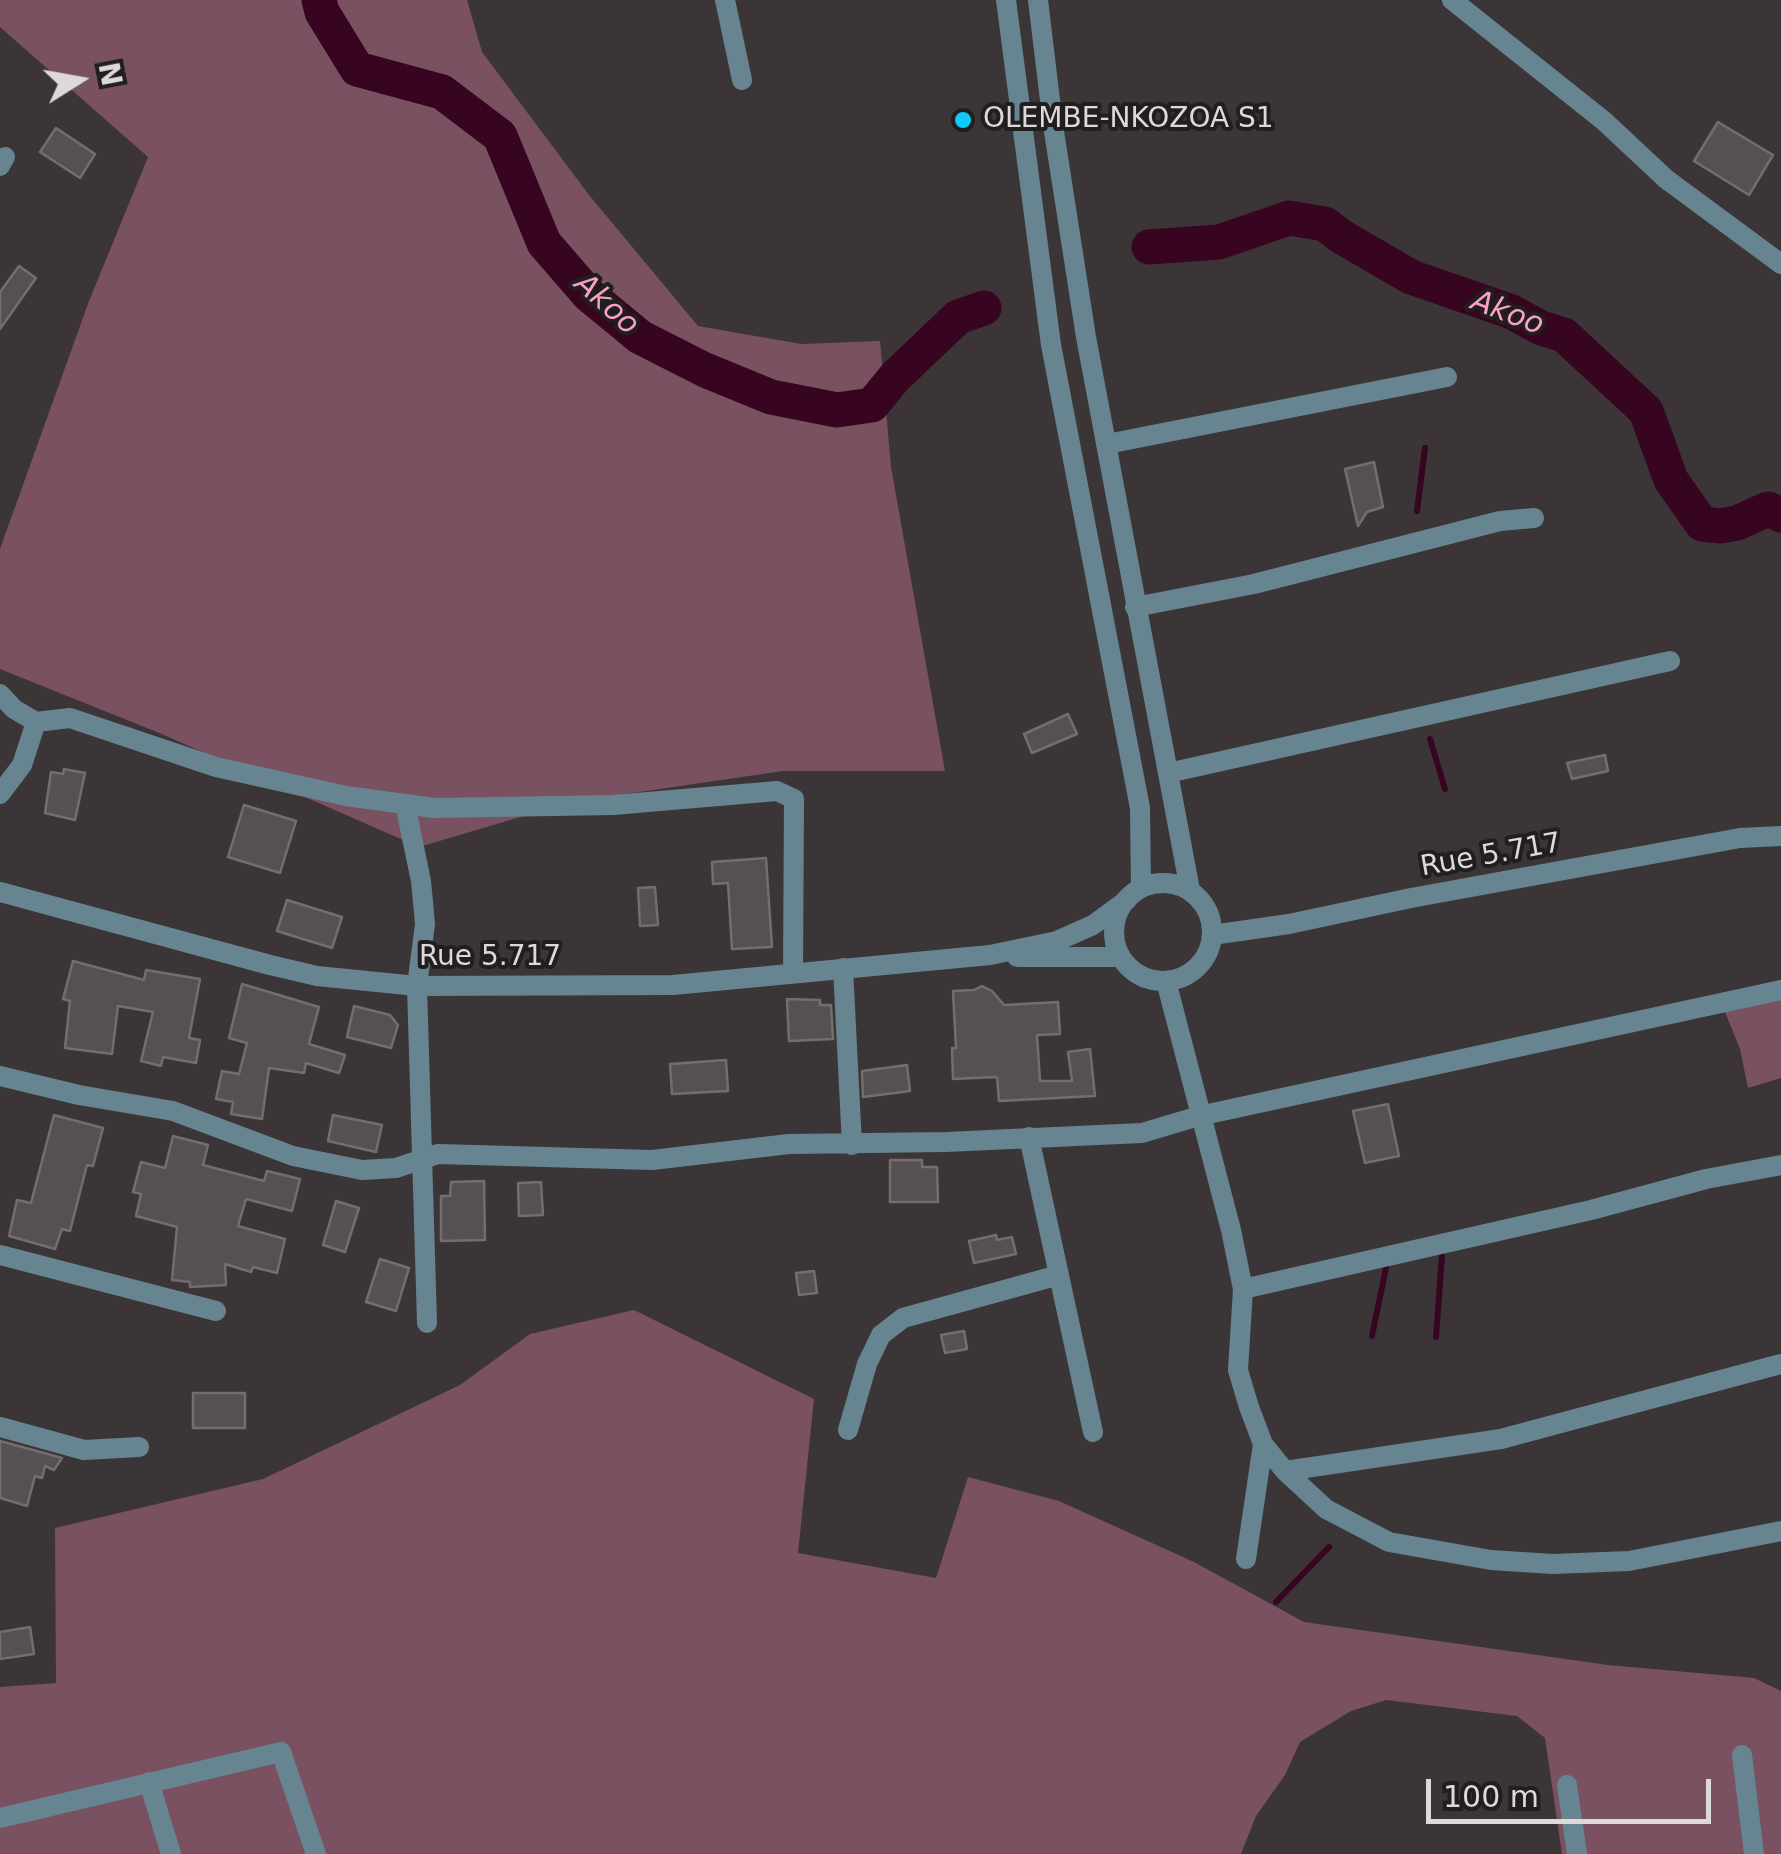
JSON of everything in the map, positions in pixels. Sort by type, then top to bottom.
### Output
[{"type":"street","points":[[725,0],[742,80]]},
{"type":"street","points":[[1006,0],[1051,345],[1140,808],[1134,894],[1115,928],[1122,958],[1140,976],[1166,981],[1192,972],[1209,950],[1212,935],[1207,910],[1190,890],[1174,884],[1157,883],[1134,894]]},
{"type":"street","points":[[1038,0],[1053,125],[1106,444],[1190,890]]},
{"type":"street","points":[[1452,0],[1604,121],[1666,178],[1781,264]]},
{"type":"street","points":[[1106,444],[1446,377]]},
{"type":"street","points":[[1135,608],[1254,584],[1500,521],[1534,518]]},
{"type":"street","points":[[1168,773],[1670,661]]},
{"type":"street","points":[[0,694],[14,709],[36,722],[70,718],[216,768],[346,796],[434,808],[613,805],[776,791],[794,798],[793,973]]},
{"type":"street","points":[[0,794],[22,766],[36,722]]},
{"type":"street","points":[[405,804],[421,881],[424,924],[417,986],[427,1323]]},
{"type":"street","name":"Rue 5.717","points":[[1212,935],[1290,924],[1740,838],[1781,836]]},
{"type":"street","name":"Rue 5.717","points":[[0,892],[270,966],[317,976],[417,986],[673,985],[990,955],[1056,941],[1093,925],[1134,894]]},
{"type":"street","name":"Rue 5.717","points":[[990,955],[1122,958]]},
{"type":"street","points":[[843,968],[852,1145]]},
{"type":"street","points":[[1166,981],[1243,1289],[1238,1370],[1263,1444],[1326,1509],[1389,1542],[1491,1560],[1553,1564],[1630,1561],[1781,1530]]},
{"type":"street","points":[[0,1076],[173,1111],[293,1156],[362,1170],[396,1168],[438,1154],[652,1160],[789,1144],[1128,1135],[1199,1116],[1781,990]]},
{"type":"street","points":[[1029,1137],[1093,1432]]},
{"type":"street","points":[[1243,1289],[1573,1214],[1706,1178],[1781,1165]]},
{"type":"street","points":[[0,1255],[216,1311]]},
{"type":"street","points":[[848,1430],[880,1334],[904,1318],[1059,1275]]},
{"type":"street","points":[[1285,1471],[1502,1439],[1781,1364]]},
{"type":"street","points":[[0,1426],[84,1450],[139,1447]]},
{"type":"street","points":[[1246,1559],[1263,1444]]},
{"type":"street","points":[[0,1818],[281,1752],[316,1854]]},
{"type":"street","points":[[1742,1754],[1754,1854]]},
{"type":"street","points":[[148,1782],[171,1854]]},
{"type":"street","points":[[1566,1785],[1577,1854]]},
{"type":"shaded area","points":[[0,0],[467,0],[482,52],[589,195],[698,326],[801,344],[880,341],[891,467],[945,771],[783,771],[571,802],[419,847],[157,732],[0,669],[0,549],[89,301],[148,157],[0,27]]},
{"type":"shaded area","points":[[1781,992],[1781,1078],[1748,1088],[1740,1049],[1725,1012],[1730,1006]]},
{"type":"shaded area","points":[[634,1310],[814,1399],[798,1553],[936,1578],[968,1477],[1059,1501],[1194,1562],[1304,1622],[1608,1665],[1754,1678],[1781,1691],[1781,1854],[1562,1854],[1545,1738],[1517,1716],[1386,1700],[1351,1711],[1300,1742],[1285,1775],[1256,1816],[1241,1854],[0,1854],[0,1687],[56,1683],[55,1528],[263,1479],[460,1385],[530,1334]]},
{"type":"building","points":[[1718,122],[1773,155],[1749,195],[1694,161]]},
{"type":"building","points":[[56,128],[95,154],[80,178],[40,152]]},
{"type":"building","points":[[19,266],[36,278],[0,329],[0,292]]},
{"type":"building","points":[[1374,462],[1383,507],[1367,512],[1358,526],[1345,469]]},
{"type":"building","points":[[1068,714],[1077,734],[1032,753],[1024,734]]},
{"type":"building","points":[[1605,755],[1608,771],[1572,779],[1567,763]]},
{"type":"building","points":[[64,769],[85,773],[75,820],[45,813],[51,772],[63,774]]},
{"type":"building","points":[[244,805],[296,821],[280,873],[228,857]]},
{"type":"building","points":[[766,858],[772,947],[732,949],[728,883],[713,884],[712,862]]},
{"type":"building","points":[[655,887],[658,925],[640,926],[638,888]]},
{"type":"building","points":[[287,900],[342,917],[332,948],[277,931]]},
{"type":"building","points":[[73,961],[144,980],[146,970],[200,979],[189,1038],[200,1040],[196,1063],[163,1057],[161,1066],[141,1061],[153,1012],[118,1006],[112,1054],[65,1048],[70,1001],[63,999]]},
{"type":"building","points":[[242,984],[319,1007],[309,1044],[345,1055],[339,1073],[306,1063],[304,1073],[269,1068],[262,1119],[231,1114],[233,1102],[216,1099],[222,1071],[239,1074],[247,1043],[229,1038]]},
{"type":"building","points":[[982,986],[1004,1005],[1058,1002],[1060,1034],[1037,1035],[1040,1081],[1072,1081],[1068,1052],[1090,1049],[1095,1096],[999,1101],[997,1077],[953,1079],[953,991]]},
{"type":"building","points":[[787,999],[820,1000],[820,1005],[831,1005],[833,1039],[789,1041]]},
{"type":"building","points":[[354,1006],[390,1015],[398,1025],[391,1048],[347,1037]]},
{"type":"building","points":[[726,1060],[728,1091],[672,1094],[670,1064]]},
{"type":"building","points":[[907,1065],[910,1091],[863,1097],[862,1071]]},
{"type":"building","points":[[1388,1104],[1399,1156],[1365,1163],[1353,1111]]},
{"type":"building","points":[[54,1115],[103,1128],[93,1166],[87,1165],[70,1231],[62,1229],[55,1249],[9,1236],[17,1200],[31,1203]]},
{"type":"building","points":[[333,1115],[382,1125],[376,1152],[328,1141]]},
{"type":"building","points":[[173,1136],[208,1145],[203,1165],[264,1181],[267,1171],[300,1179],[292,1211],[246,1199],[238,1226],[285,1239],[277,1273],[253,1267],[251,1272],[225,1264],[226,1285],[190,1287],[190,1282],[172,1280],[177,1227],[136,1216],[141,1194],[133,1192],[141,1162],[165,1168]]},
{"type":"building","points":[[890,1160],[922,1160],[922,1167],[937,1167],[938,1202],[890,1202]]},
{"type":"building","points":[[484,1181],[485,1240],[441,1241],[441,1196],[450,1196],[451,1182]]},
{"type":"building","points":[[541,1182],[543,1215],[519,1216],[518,1183]]},
{"type":"building","points":[[336,1201],[359,1208],[345,1252],[323,1245]]},
{"type":"building","points":[[996,1235],[997,1240],[1012,1237],[1016,1254],[974,1263],[969,1241]]},
{"type":"building","points":[[380,1259],[409,1268],[396,1311],[366,1302]]},
{"type":"building","points":[[814,1271],[817,1293],[799,1295],[796,1273]]},
{"type":"building","points":[[964,1331],[967,1349],[945,1353],[941,1335]]},
{"type":"building","points":[[193,1393],[245,1393],[245,1428],[193,1428]]},
{"type":"building","points":[[0,1441],[62,1458],[54,1470],[45,1466],[42,1478],[35,1476],[27,1506],[0,1498]]},
{"type":"building","points":[[30,1627],[34,1654],[0,1659],[0,1632]]},
{"type":"waterway","name":"Akoo","points":[[319,0],[322,12],[357,69],[442,92],[500,136],[544,243],[589,295],[640,337],[705,370],[771,397],[837,410],[872,405],[895,377],[958,317],[984,308]]},
{"type":"waterway","name":"Akoo","points":[[1149,247],[1219,242],[1289,218],[1325,224],[1411,277],[1512,312],[1564,335],[1646,411],[1671,480],[1702,524],[1737,523],[1768,509],[1781,515]]},
{"type":"waterway","points":[[1417,511],[1425,448]]},
{"type":"waterway","points":[[1430,739],[1445,789]]},
{"type":"waterway","points":[[1436,1337],[1442,1255]]},
{"type":"waterway","points":[[1372,1336],[1388,1258]]},
{"type":"waterway","points":[[1276,1602],[1329,1547]]},
{"type":"place","name":"OLEMBE-NKOZOA S1","points":[[963,120]]}]
